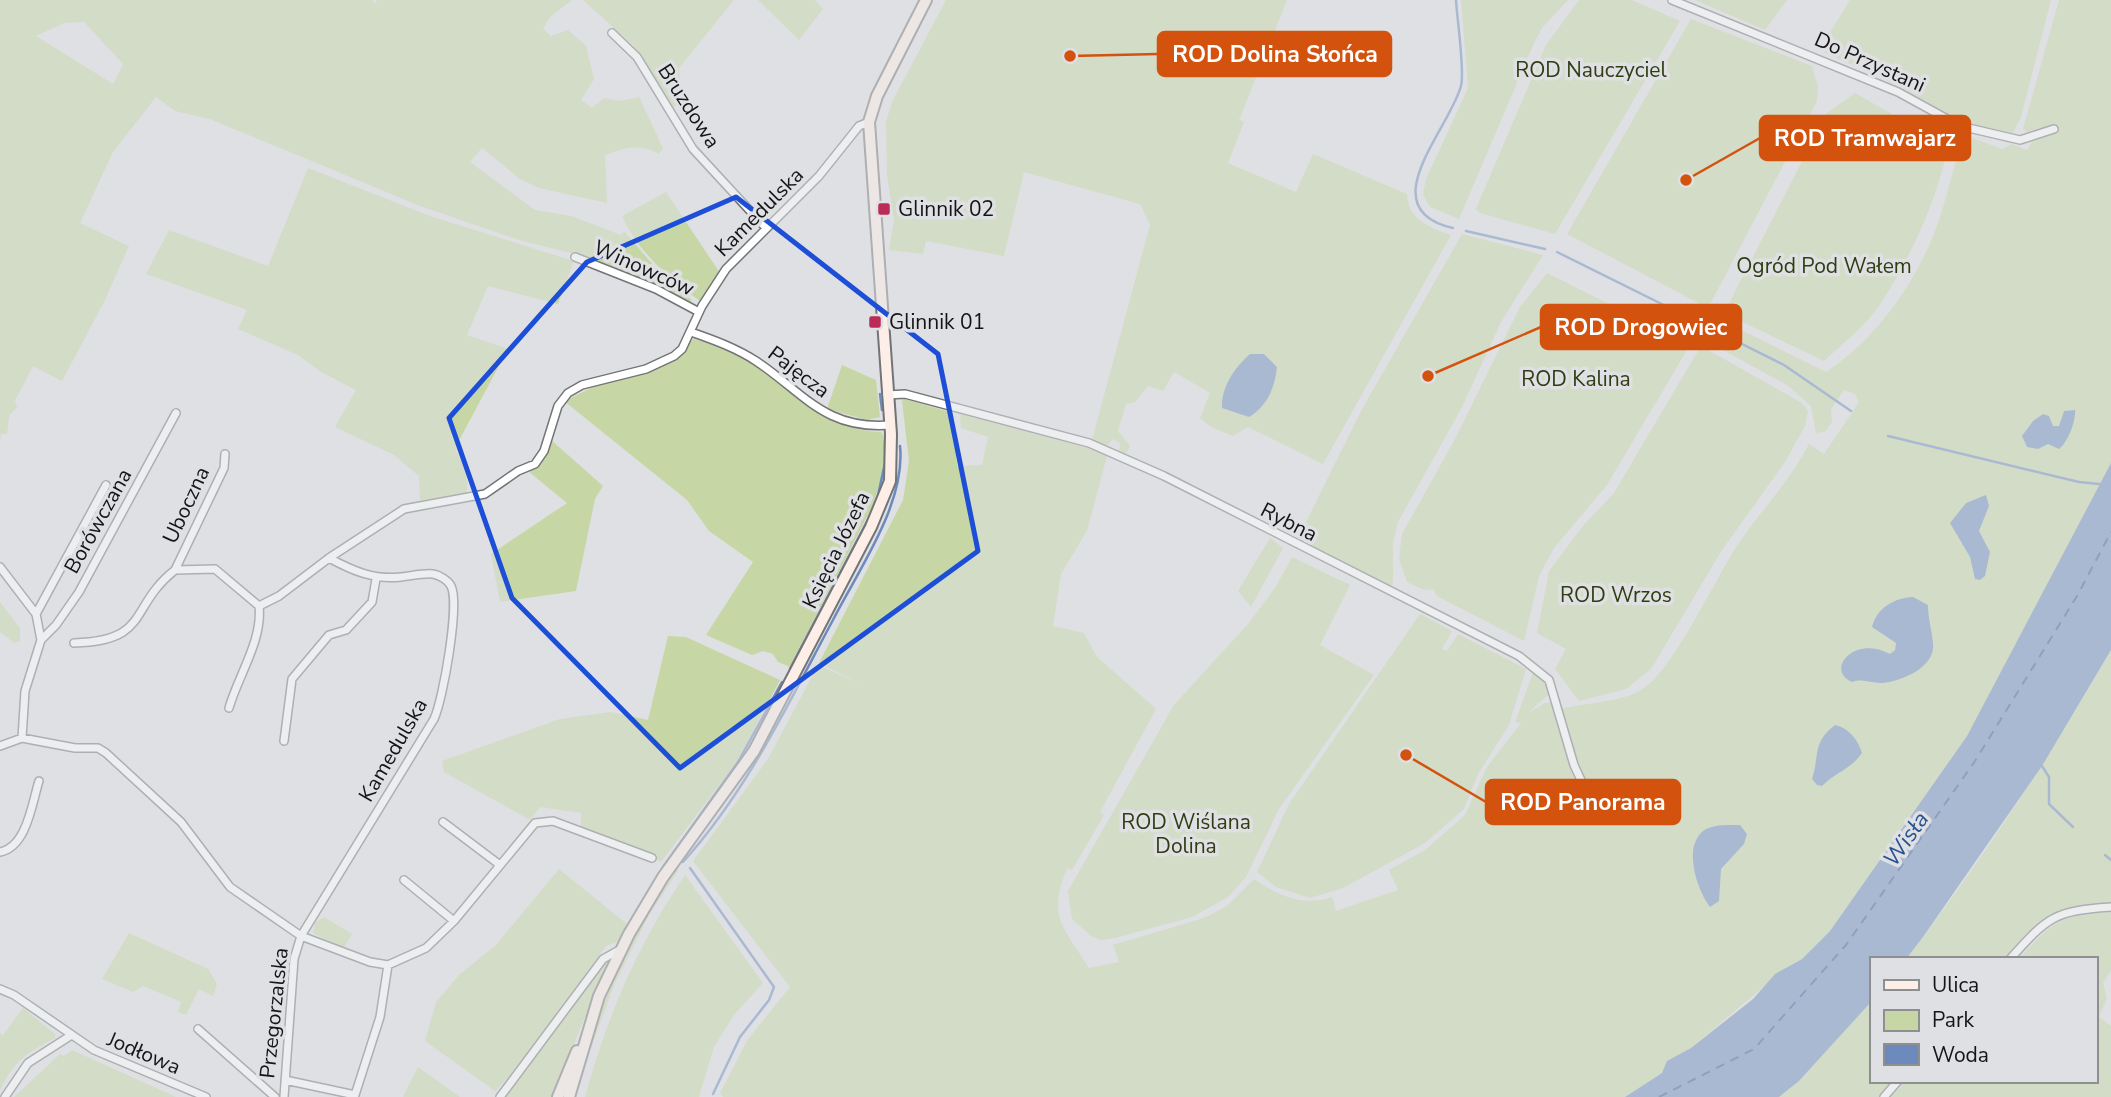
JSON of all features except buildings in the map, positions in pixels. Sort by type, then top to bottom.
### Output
[{"type":"main road","name":"Księcia Józefa","points":[[558,1097],[621,949],[663,877],[754,751],[871,527],[890,481],[890,425],[869,121],[877,96],[926,0]]},
{"type":"main road","name":"Księcia Józefa","points":[[569,1097],[584,1040]]},
{"type":"street","name":"Do Przystani","points":[[1672,0],[1898,92],[1960,126],[2020,140],[2054,129]]},
{"type":"street","name":"Bruzdowa","points":[[612,33],[637,57],[688,143],[765,227]]},
{"type":"street","name":"Kamedulska","points":[[329,558],[404,509],[485,494],[517,471],[535,464],[544,451],[558,406],[568,393],[582,385],[646,369],[674,356],[691,332],[699,312],[726,269],[765,227],[819,176],[859,126],[869,121]]},
{"type":"street","name":"Winowców","points":[[575,257],[656,289],[699,312]]},
{"type":"street","name":"Pajęcza","points":[[691,332],[735,349],[757,361],[808,404],[825,413],[842,420],[890,425]]},
{"type":"street","name":"Rybna","points":[[887,395],[905,394],[1089,443],[1164,476],[1519,656],[1549,680],[1574,765],[1586,791]]},
{"type":"street","name":"Borówczana","points":[[41,640],[66,611],[84,583],[176,413]]},
{"type":"street","name":"Uboczna","points":[[74,643],[112,637],[134,625],[155,588],[175,570],[224,468],[225,454]]},
{"type":"street","points":[[36,614],[106,485]]},
{"type":"street","name":"Kamedulska","points":[[301,936],[434,719],[443,695],[451,622],[451,586],[432,574],[376,579],[329,558]]},
{"type":"street","points":[[259,607],[279,596],[329,558]]},
{"type":"street","points":[[0,567],[36,614],[41,640],[25,691],[22,738],[0,746]]},
{"type":"street","points":[[175,570],[215,569],[259,607],[259,628],[237,679],[229,708]]},
{"type":"street","points":[[284,741],[292,679],[329,635],[346,630],[372,602],[376,579]]},
{"type":"street","name":"Przegorzalska","points":[[22,738],[75,748],[91,747],[117,761],[181,822],[229,887],[301,936],[294,959],[284,1097]]},
{"type":"street","points":[[0,852],[18,843],[40,781]]},
{"type":"street","points":[[301,936],[358,959],[388,965],[426,948],[454,921],[535,823],[542,820],[553,821],[652,858]]},
{"type":"street","points":[[443,822],[500,864]]},
{"type":"street","points":[[404,880],[454,921]]},
{"type":"street","points":[[2012,957],[2039,927],[2054,916],[2075,909],[2111,907]]},
{"type":"street","name":"Księcia Józefa","points":[[500,1097],[603,959],[621,949]]},
{"type":"street","points":[[285,1080],[355,1095],[380,1017],[388,965]]},
{"type":"street","name":"Jodłowa","points":[[0,989],[14,995],[70,1036],[115,1061],[206,1097]]},
{"type":"street","points":[[198,1030],[275,1097]]},
{"type":"street","points":[[5,1097],[28,1063],[70,1036]]},
{"type":"street","points":[[1884,1097],[1896,1083]]},
{"type":"highlighted area","points":[[736,197],[938,354],[978,551],[680,768],[512,598],[449,418],[587,262]]},
{"type":"green space","points":[[0,0],[372,0],[375,3],[377,0],[572,0],[550,17],[543,29],[551,36],[568,30],[586,46],[594,79],[581,100],[592,108],[604,98],[619,101],[639,97],[663,148],[659,154],[632,148],[605,155],[607,203],[539,188],[520,179],[482,148],[470,162],[535,210],[571,216],[621,235],[624,231],[666,280],[692,300],[690,302],[579,255],[522,241],[420,206],[210,119],[175,111],[156,97],[113,152],[80,223],[129,246],[104,302],[62,381],[33,366],[15,401],[17,407],[9,416],[7,434],[1,434],[0,443]],"holes":[[[84,22],[123,64],[113,84],[36,36],[64,23]]]},
{"type":"green space","points":[[583,0],[734,0],[679,68],[681,101],[671,110],[634,46]]},
{"type":"green space","points":[[758,0],[815,0],[823,9],[799,40]]},
{"type":"green space","points":[[946,0],[1287,0],[1239,120],[1244,122],[1228,163],[1296,192],[1313,154],[1407,194],[1411,210],[1421,221],[1451,235],[1323,464],[1248,427],[1233,436],[1211,427],[1200,418],[1210,393],[1174,372],[1163,391],[1148,386],[1135,402],[1126,404],[1118,431],[1130,446],[1126,454],[1119,451],[1120,443],[1113,439],[1107,446],[1092,440],[1150,225],[1140,204],[1024,172],[1004,256],[926,241],[923,254],[889,250],[894,220],[887,175],[886,121],[893,100]]},
{"type":"green space","points":[[1461,0],[1568,0],[1542,28],[1534,43],[1459,219],[1430,207],[1423,194],[1426,179],[1468,88]]},
{"type":"green space","name":"ROD Nauczyciel","points":[[1579,0],[1632,0],[1680,21],[1555,234],[1480,213],[1476,209],[1546,45]]},
{"type":"green space","points":[[1695,0],[1787,0],[1765,30]]},
{"type":"green space","points":[[1850,0],[2051,0],[2021,117],[2013,133],[1965,123],[1899,86],[1819,50]]},
{"type":"green space","points":[[2059,0],[2111,0],[2111,470],[1967,736],[1830,931],[1802,959],[1787,967],[1691,1048],[1668,1061],[1662,1073],[1625,1097],[723,1097],[720,1093],[748,1039],[790,987],[693,861],[768,759],[818,665],[861,684],[819,663],[903,500],[909,461],[902,401],[904,399],[953,413],[957,466],[982,465],[988,437],[961,428],[960,414],[1087,448],[1107,456],[1087,531],[1061,574],[1053,626],[1084,633],[1097,657],[1156,709],[1100,812],[1104,815],[1072,870],[1067,868],[1061,885],[1058,911],[1061,921],[1089,968],[1119,962],[1113,945],[1204,918],[1227,906],[1254,879],[1291,898],[1311,901],[1332,897],[1336,911],[1398,890],[1389,870],[1425,850],[1465,815],[1487,767],[1521,723],[1515,722],[1534,670],[1548,683],[1550,693],[1528,713],[1545,703],[1553,702],[1579,794],[1585,798],[1595,788],[1592,782],[1584,779],[1574,759],[1561,709],[1625,697],[1644,688],[1655,678],[1693,624],[1735,549],[1792,472],[1809,444],[1824,454],[1859,402],[1855,394],[1844,390],[1831,409],[1832,422],[1826,431],[1816,433],[1811,406],[1787,385],[1710,343],[1705,335],[1713,321],[1721,320],[1826,372],[1862,343],[1894,306],[1930,244],[1964,135],[2002,149],[2012,144],[2027,150],[2041,127],[2027,132],[2023,129]]},
{"type":"green space","points":[[1691,19],[1812,66],[1818,87],[1817,101],[1708,308],[1567,234]]},
{"type":"green space","name":"Ogród Pod Wałem","points":[[1855,93],[1925,133],[1932,119],[1952,127],[1934,196],[1905,262],[1875,311],[1824,361],[1724,313],[1827,113]]},
{"type":"green space","points":[[308,168],[430,216],[574,261],[558,304],[488,286],[467,335],[508,349],[455,448],[466,478],[465,495],[420,500],[419,476],[394,455],[335,427],[356,390],[321,372],[298,355],[238,329],[247,310],[146,274],[169,230],[268,266]]},
{"type":"green space","points":[[666,192],[720,273],[700,301],[655,263],[637,242],[622,216]]},
{"type":"green space","points":[[1462,234],[1543,255],[1501,322],[1462,407],[1398,522],[1393,542],[1393,582],[1391,586],[1383,586],[1301,544],[1298,538],[1361,411]]},
{"type":"green space","name":"ROD Kalina","points":[[1547,273],[1690,345],[1607,485],[1554,548],[1539,576],[1524,641],[1437,596],[1433,589],[1424,590],[1407,582],[1399,559],[1402,534],[1454,441],[1520,307]]},
{"type":"green space","points":[[693,339],[721,346],[746,357],[814,410],[833,420],[855,428],[881,432],[886,438],[885,468],[872,507],[790,667],[778,662],[773,654],[763,651],[752,655],[706,635],[753,562],[709,531],[687,500],[564,401],[605,382],[664,364],[684,350]]},
{"type":"green space","name":"ROD Wrzos","points":[[1701,346],[1802,403],[1808,411],[1805,426],[1785,462],[1722,550],[1651,669],[1626,689],[1579,701],[1555,669],[1566,649],[1537,633],[1549,571],[1582,527],[1614,493]]},
{"type":"green space","points":[[842,365],[876,380],[880,417],[867,420],[827,409]]},
{"type":"green space","points":[[550,439],[603,486],[595,499],[576,591],[500,602],[491,554],[567,503],[529,472],[542,463]]},
{"type":"green space","points":[[1270,538],[1283,548],[1251,607],[1238,591]]},
{"type":"green space","name":"ROD Wiślana Dolina","points":[[1292,557],[1350,585],[1320,645],[1374,675],[1279,809],[1246,877],[1228,897],[1192,917],[1115,938],[1101,940],[1091,936],[1072,919],[1068,891],[1174,705],[1248,624],[1275,588]]},
{"type":"green space","points":[[0,602],[20,628],[20,641],[14,643],[0,632]]},
{"type":"green space","points":[[1420,614],[1452,631],[1442,649],[1447,651],[1458,634],[1526,669],[1509,725],[1478,774],[1464,809],[1425,843],[1343,888],[1310,898],[1276,887],[1257,872],[1289,804]]},
{"type":"green space","points":[[668,636],[686,637],[780,680],[738,760],[661,862],[581,828],[581,813],[540,807],[530,820],[444,772],[442,761],[560,719],[611,712],[648,720]]},
{"type":"green space","points":[[2111,650],[2111,903],[2073,907],[2050,916],[2008,957],[1907,957],[2014,808]]},
{"type":"green space","points":[[676,867],[678,871],[649,915],[615,983],[573,1096],[603,1005],[627,950]]},
{"type":"green space","points":[[559,869],[627,924],[619,941],[606,946],[513,1072],[495,1091],[425,1041],[436,1002],[460,974],[495,946]]},
{"type":"green space","points":[[685,875],[763,983],[734,1015],[714,1047],[699,1097],[585,1097],[603,1038],[626,982],[653,927]]},
{"type":"green space","points":[[2111,912],[2111,971],[2103,983],[2107,998],[2099,1017],[2111,1026],[2111,1097],[1891,1097],[1904,1083],[2097,1083],[2097,957],[2021,957],[2058,922]]},
{"type":"green space","points":[[324,917],[352,934],[343,949],[313,933],[315,923]]},
{"type":"green space","points":[[129,933],[208,969],[217,984],[213,996],[199,989],[186,1015],[178,1012],[181,1002],[143,986],[133,992],[102,979]]},
{"type":"green space","points":[[607,962],[553,1097],[506,1097],[604,963]]},
{"type":"green space","points":[[1870,1003],[1870,1083],[1892,1083],[1880,1097],[1779,1097],[1799,1081]]},
{"type":"green space","points":[[23,1008],[55,1034],[55,1038],[22,1059],[10,1072],[0,1091],[0,1033],[3,1035]]},
{"type":"green space","points":[[72,1050],[176,1097],[14,1097],[60,1054],[64,1056]]},
{"type":"green space","points":[[418,1067],[460,1097],[403,1097]]},
{"type":"water","points":[[1250,354],[1264,354],[1277,367],[1269,396],[1249,417],[1222,408],[1222,400],[1230,378]]},
{"type":"water","points":[[2075,410],[2071,431],[2059,449],[2048,444],[2038,449],[2027,447],[2022,436],[2033,421],[2043,414],[2049,416],[2053,426],[2059,426],[2064,411]]},
{"type":"water","name":"Wisła","points":[[2111,463],[2111,650],[2042,766],[1923,937],[1908,957],[1870,957],[1870,1003],[1799,1081],[1779,1097],[1625,1097],[1662,1073],[1667,1061],[1691,1048],[1753,999],[1775,974],[1802,959],[1830,931],[1967,736]]},
{"type":"water","points":[[1986,495],[1989,506],[1979,531],[1990,552],[1985,576],[1980,580],[1975,579],[1970,557],[1950,523],[1966,503]]},
{"type":"water","points":[[1913,597],[1928,605],[1933,643],[1932,652],[1924,666],[1908,676],[1883,683],[1852,682],[1844,677],[1842,663],[1855,651],[1877,649],[1890,654],[1895,650],[1896,643],[1872,627],[1874,620],[1888,605]]},
{"type":"water","points":[[1835,725],[1852,735],[1862,753],[1852,764],[1822,786],[1817,785],[1812,779],[1818,749],[1823,738]]},
{"type":"water","points":[[1740,825],[1747,834],[1744,844],[1721,869],[1719,901],[1710,907],[1696,879],[1694,845],[1698,836],[1706,829]]},
{"type":"waterway","points":[[1453,228],[1429,218],[1418,204],[1416,186],[1421,166],[1461,86],[1456,0]]},
{"type":"waterway","points":[[1466,231],[1545,249]]},
{"type":"waterway","points":[[1557,252],[1700,323]]},
{"type":"waterway","points":[[1714,330],[1784,365],[1851,411]]},
{"type":"waterway","points":[[880,394],[882,410]]},
{"type":"waterway","points":[[1888,436],[2079,482],[2099,484]]},
{"type":"waterway","points":[[877,500],[885,463],[885,441]]},
{"type":"waterway","points":[[683,862],[728,805],[766,744],[879,535],[896,490],[900,446]]},
{"type":"waterway","points":[[790,669],[872,512]]},
{"type":"waterway","points":[[663,867],[738,762],[782,682]]},
{"type":"waterway","points":[[2040,763],[2049,777],[2049,804],[2073,827]]},
{"type":"waterway","points":[[2105,855],[2111,860]]},
{"type":"waterway","points":[[690,868],[774,987],[769,1000],[740,1037],[713,1094]]},
{"type":"ferry route","points":[[1659,1097],[1754,1049],[1846,945],[1975,761],[2077,596],[2111,532]]},
{"type":"place","name":"ROD Dolina Słońca","points":[[1070,56]]},
{"type":"place","name":"ROD Tramwajarz","points":[[1686,180]]},
{"type":"place","name":"Glinnik 02","points":[[884,209]]},
{"type":"place","name":"Glinnik 01","points":[[875,322]]},
{"type":"place","name":"ROD Drogowiec","points":[[1428,376]]},
{"type":"place","name":"ROD Panorama","points":[[1406,755]]}]
